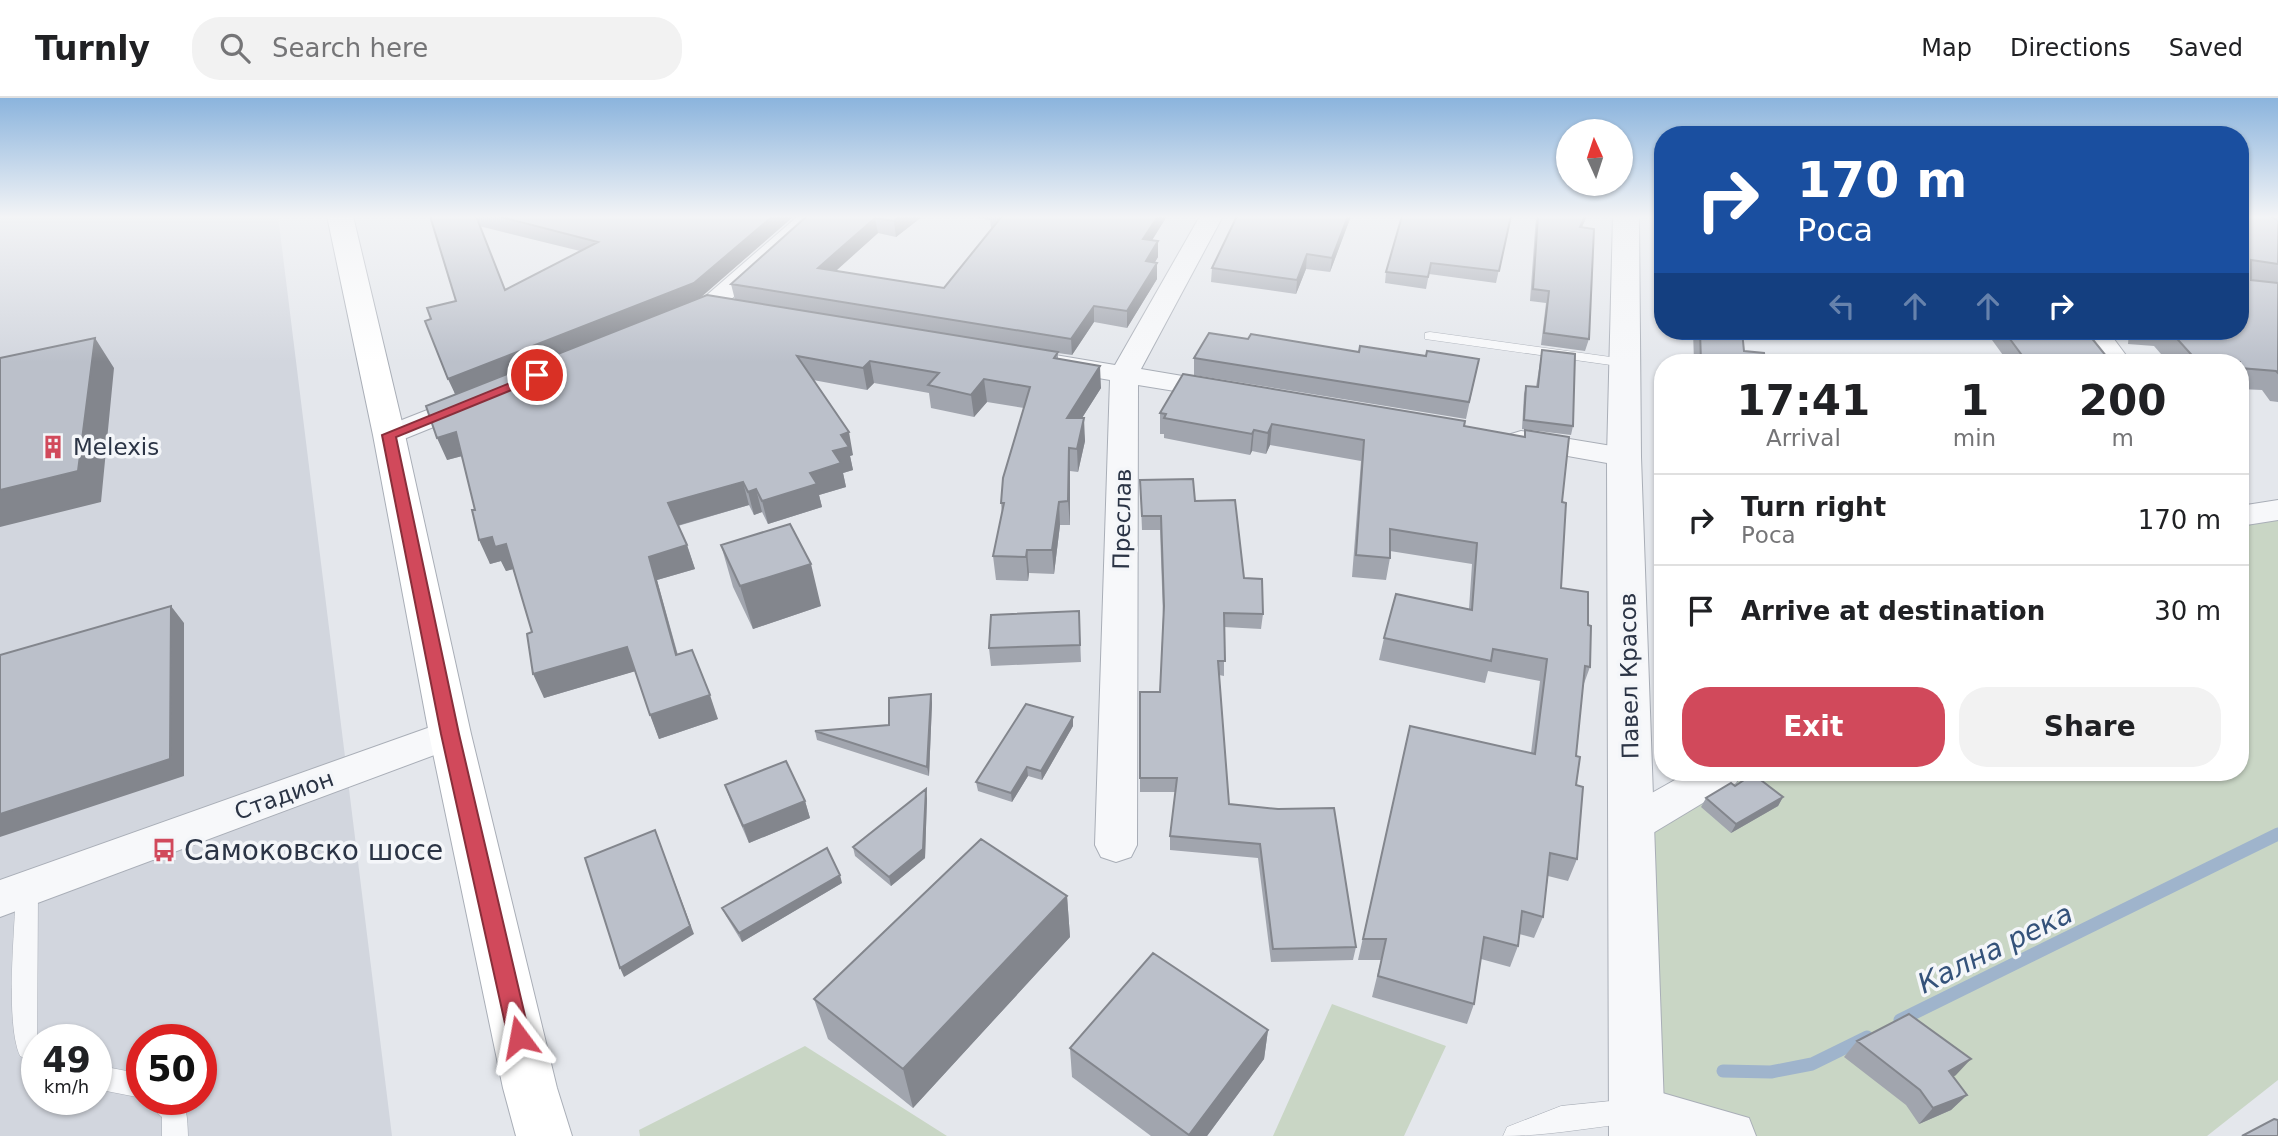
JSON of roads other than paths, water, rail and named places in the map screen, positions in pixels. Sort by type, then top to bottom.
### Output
[{"type":"main road","points":[[351,264],[450,734],[530,1088],[544,1136]]},
{"type":"street","points":[[658,326],[723,308],[765,264]]},
{"type":"street","name":"Преслав","points":[[1116,845],[1124,374],[1185,264]]},
{"type":"street","name":"Павел Красов","points":[[1626,264],[1624,457],[1638,1123]]},
{"type":"street","points":[[1031,359],[1246,395]]},
{"type":"street","points":[[389,435],[492,394]]},
{"type":"street","points":[[1489,435],[1624,457]]},
{"type":"street","points":[[2249,515],[2278,510]]},
{"type":"street","name":"Стадион","points":[[14,894],[450,734]]},
{"type":"street","points":[[1633,824],[1707,781]]},
{"type":"street","points":[[1638,1123],[1731,1136]]},
{"type":"lane","points":[[1430,336],[1625,363]]},
{"type":"lane","points":[[14,894],[25,1024]]},
{"type":"lane","points":[[175,1115],[175,1136]]},
{"type":"lane","points":[[1516,1136],[1561,1118],[1638,1123]]},
{"type":"waterway","name":"Кална река","points":[[1900,1020],[2278,834]]},
{"type":"waterway","name":"Кална река","points":[[1723,1071],[1771,1072],[1812,1064],[1867,1037]]},
{"type":"place","name":"Мelexis","points":[[53,447]]},
{"type":"place","name":"Самоковско шосе","points":[[164,850]]}]
